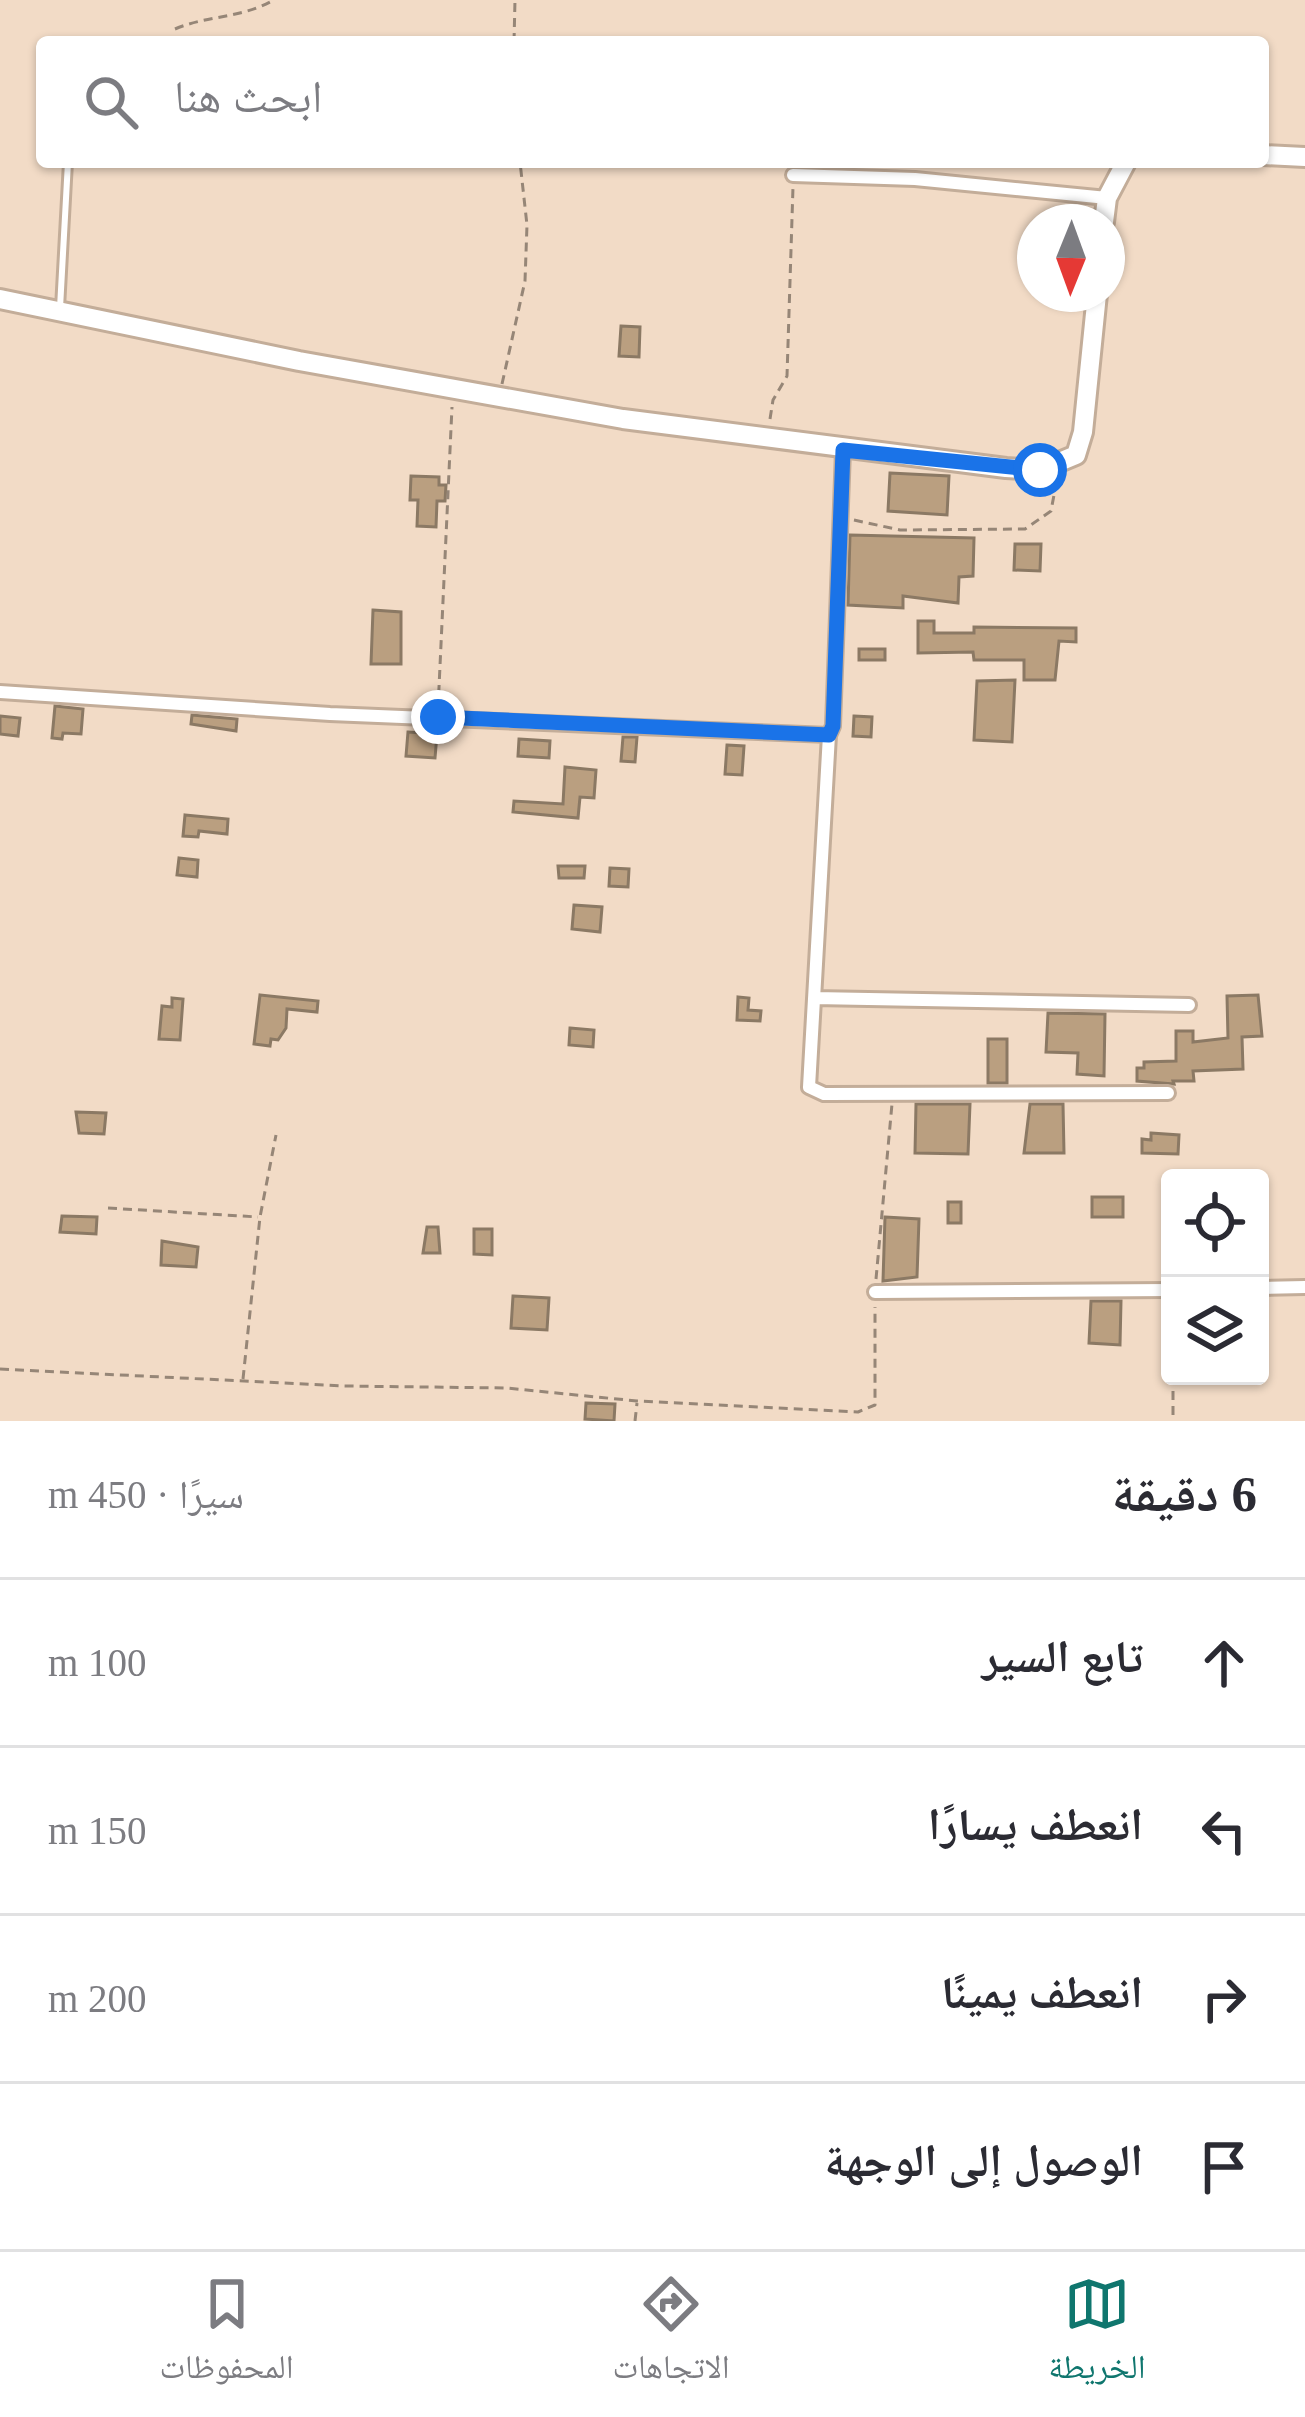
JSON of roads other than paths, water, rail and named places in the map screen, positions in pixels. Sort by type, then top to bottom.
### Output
[{"type":"street","points":[[1269,155],[1305,157]]},
{"type":"street","points":[[1106,204],[1123,168]]},
{"type":"street","points":[[794,175],[915,179],[1107,197]]},
{"type":"street","points":[[0,299],[499,398],[843,450],[1040,470],[1076,455],[1083,432],[1095,312]]},
{"type":"street","points":[[843,450],[833,726],[809,1088],[824,1094],[1168,1093]]},
{"type":"street","points":[[0,692],[330,714],[829,735]]},
{"type":"street","points":[[814,998],[1189,1005]]},
{"type":"street","points":[[1269,1288],[1305,1287]]},
{"type":"street","points":[[875,1292],[1161,1290]]},
{"type":"lane","points":[[60,311],[68,168]]}]
